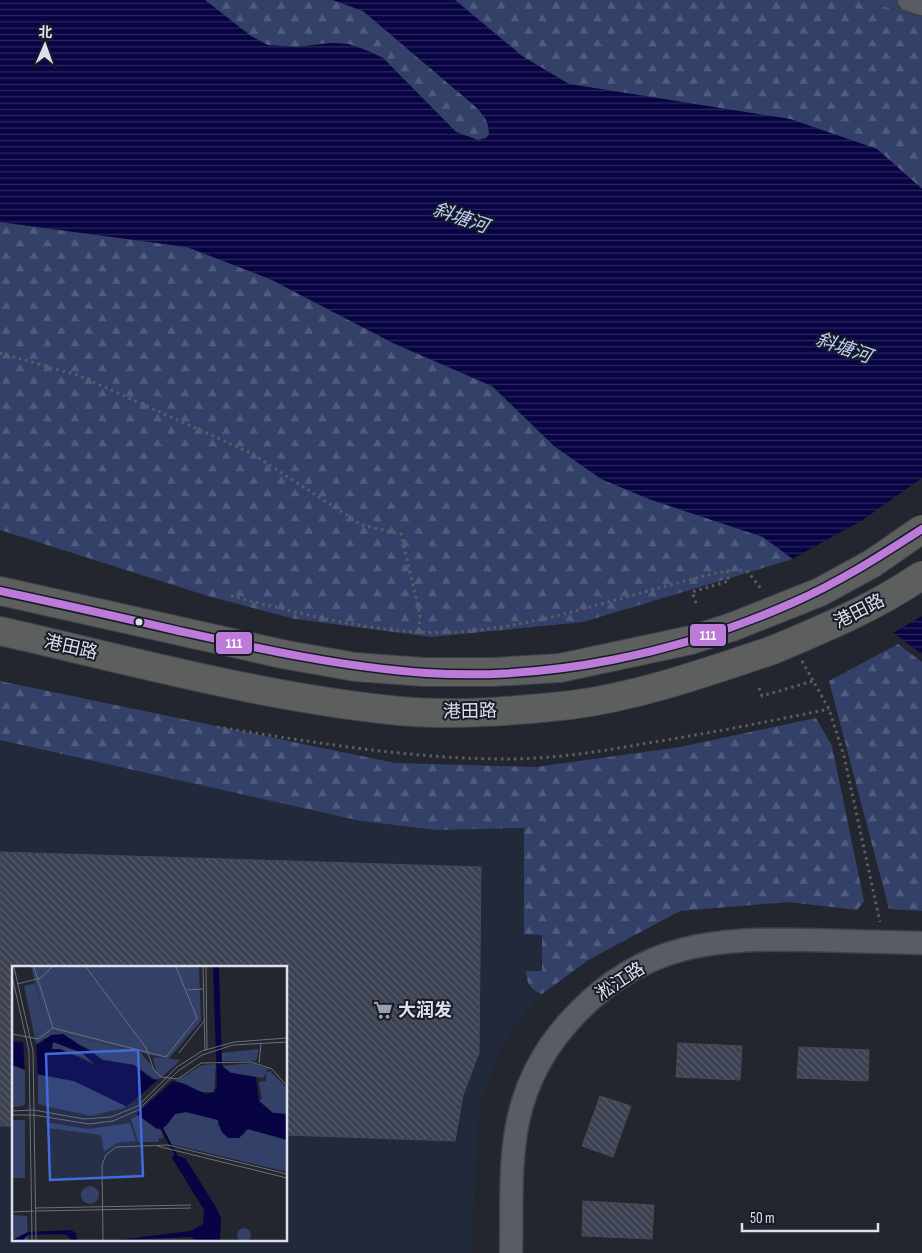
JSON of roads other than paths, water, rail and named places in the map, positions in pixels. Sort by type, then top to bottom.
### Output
[{"type":"main road","name":"港田路","points":[[0,591],[282,654],[355,667],[424,672],[493,672],[560,668],[691,640],[732,626],[820,592],[873,563],[922,529]]},
{"type":"main road","name":"港田路","points":[[0,631],[266,690],[337,703],[411,711],[500,711],[572,705],[643,690],[773,650],[846,620],[898,591],[922,575]]},
{"type":"street","points":[[909,0],[922,4]]},
{"type":"street","name":"淞江路","points":[[511,1253],[512,1171],[518,1122],[533,1072],[560,1030],[597,992],[661,955],[715,941],[751,939],[922,943]]},
{"type":"water","name":"斜塘河","points":[[0,0],[205,0],[251,36],[268,45],[299,47],[332,43],[349,44],[383,58],[456,132],[478,140],[486,138],[489,134],[489,129],[486,119],[476,107],[363,11],[333,0],[455,0],[522,56],[569,84],[790,119],[877,149],[922,189],[922,654],[763,537],[649,499],[601,479],[554,446],[492,386],[393,343],[270,279],[187,247],[0,222]]},
{"type":"place","name":"大润发","points":[[383,1010]]}]
